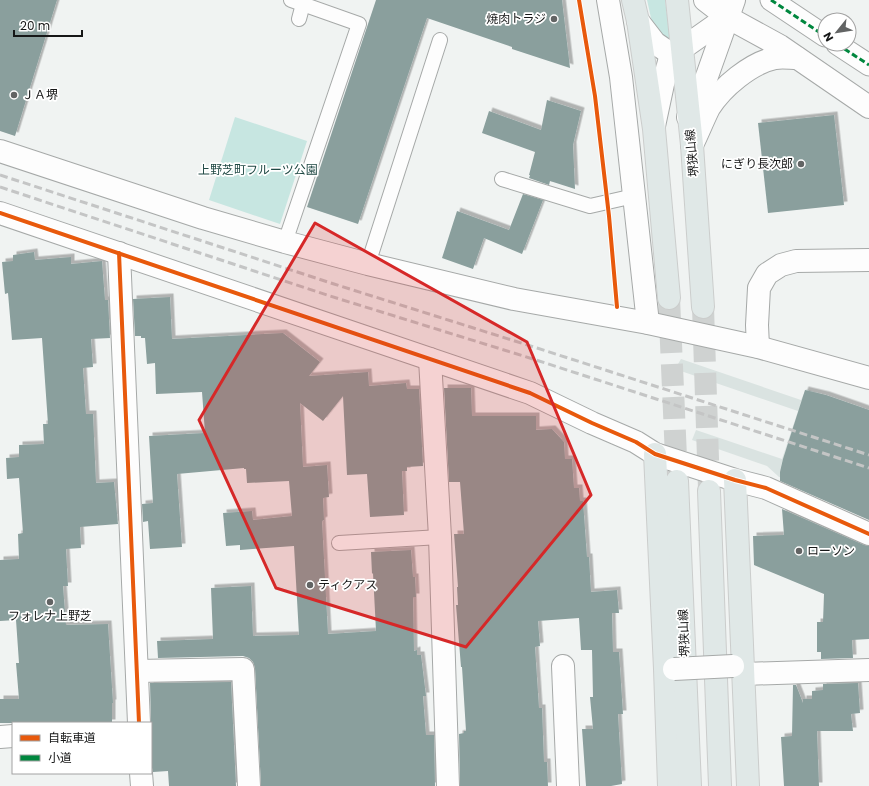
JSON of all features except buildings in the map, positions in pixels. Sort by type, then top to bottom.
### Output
[{"type":"main road","points":[[633,0],[638,21],[654,128],[670,298]]},
{"type":"main road","name":"堺狭山線","points":[[677,0],[677,51],[692,145],[703,307]]},
{"type":"main road","points":[[655,454],[670,669],[669,786]]},
{"type":"main road","points":[[735,480],[740,668],[748,786]]},
{"type":"main road","name":"堺狭山線","points":[[677,481],[690,786]]},
{"type":"main road","points":[[709,491],[720,786]]},
{"type":"street","points":[[608,0],[621,77],[648,323]]},
{"type":"street","points":[[705,0],[731,9],[780,46],[869,107]]},
{"type":"street","points":[[772,0],[817,31]]},
{"type":"street","points":[[654,128],[663,84],[677,51],[731,9]]},
{"type":"street","points":[[688,117],[701,93],[731,9]]},
{"type":"street","points":[[638,21],[655,43],[677,51]]},
{"type":"street","points":[[849,52],[869,65]]},
{"type":"street","points":[[692,145],[710,108],[723,90],[738,77],[760,63],[775,58],[797,58]]},
{"type":"street","points":[[0,151],[203,218],[368,264],[514,299],[648,323],[758,347],[869,378]]},
{"type":"street","points":[[0,213],[530,393],[592,423],[636,442],[655,454],[735,480],[766,488],[869,534]]},
{"type":"street","points":[[119,253],[139,722]]},
{"type":"street","points":[[758,347],[757,326],[759,288],[767,274],[781,265],[796,261],[869,260]]},
{"type":"street","points":[[430,359],[440,537],[448,786]]},
{"type":"street","points":[[563,666],[568,786]]},
{"type":"street","points":[[670,669],[740,668],[869,670]]},
{"type":"street","points":[[137,672],[243,669],[249,786]]},
{"type":"street","points":[[0,737],[12,736]]},
{"type":"street","points":[[141,774],[142,786]]},
{"type":"lane","points":[[285,242],[359,24],[297,2],[299,19]]},
{"type":"lane","points":[[368,264],[440,40]]},
{"type":"lane","points":[[502,179],[590,206],[634,196]]},
{"type":"lane","points":[[339,543],[440,537]]},
{"type":"highlighted area","points":[[315,223],[527,342],[591,495],[466,647],[276,588],[199,420]]},
{"type":"shaded area","points":[[681,359],[801,400],[806,389],[869,410],[869,489],[779,477],[767,466],[692,440],[696,430],[782,459],[798,411],[675,369]]},
{"type":"green space","points":[[647,0],[665,0],[671,44],[656,30],[651,18]]},
{"type":"green space","name":"上野芝町フルーツ公園","points":[[235,117],[307,141],[280,224],[209,200]]},
{"type":"tunnel","points":[[669,298],[677,480]]},
{"type":"tunnel","points":[[703,307],[709,489]]},
{"type":"railway","points":[[0,175],[334,284],[869,455]]},
{"type":"railway","points":[[0,187],[330,296],[533,359],[869,468]]},
{"type":"marked path","points":[[771,0],[817,31]]},
{"type":"marked path","points":[[849,52],[869,65]]},
{"type":"cycle path","points":[[579,0],[595,96],[609,216],[617,307]]},
{"type":"cycle path","points":[[0,213],[530,393],[592,423],[636,442],[655,454],[735,480],[766,488],[869,534]]},
{"type":"cycle path","points":[[119,253],[139,722]]},
{"type":"place","name":"焼肉トラジ","points":[[554,19]]},
{"type":"place","name":"ＪＡ堺","points":[[14,95]]},
{"type":"place","name":"にぎり長次郎","points":[[801,164]]},
{"type":"place","name":"ローソン","points":[[799,551]]},
{"type":"place","name":"ティクアス","points":[[310,585]]},
{"type":"place","name":"フォレナ上野芝","points":[[50,602]]}]
